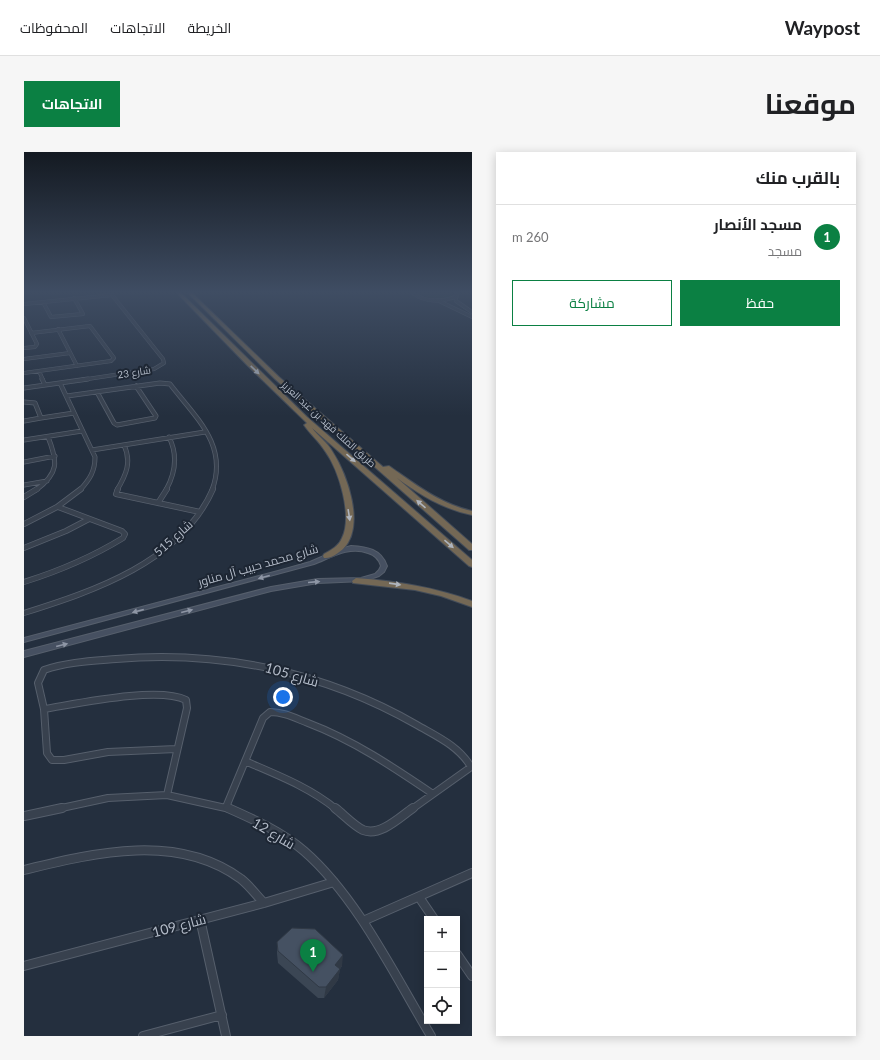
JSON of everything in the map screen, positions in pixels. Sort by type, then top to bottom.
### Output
[{"type":"highway","name":"طريق الملك فهد بن عبد العزيز","points":[[220,334],[305,418],[472,564]]},
{"type":"highway","name":"طريق الملك فهد بن عبد العزيز","points":[[232,334],[277,378],[472,548]]},
{"type":"highway","points":[[305,418],[309,428],[328,450],[334,460],[342,474],[346,489],[350,531],[341,546],[328,556]]},
{"type":"highway","points":[[358,450],[435,499],[450,507],[472,513]]},
{"type":"highway","points":[[356,581],[386,583],[420,588],[472,604]]},
{"type":"main road","name":"شارع محمد حبيب آل مناور","points":[[24,640],[312,563],[342,550],[355,548],[368,550],[378,556],[384,563],[382,571],[372,577],[356,581],[318,581],[282,586],[24,654]]},
{"type":"street","points":[[24,348],[36,346],[31,334]]},
{"type":"street","points":[[60,334],[76,366]]},
{"type":"street","points":[[24,373],[111,361],[114,358],[97,334]]},
{"type":"street","name":"شارع 23","points":[[24,388],[154,369],[161,366],[164,363],[163,358],[144,334]]},
{"type":"street","points":[[24,359],[70,353]]},
{"type":"street","points":[[39,371],[45,385]]},
{"type":"street","points":[[24,524],[58,507],[77,493],[87,482],[95,465],[95,458],[92,450],[60,382]]},
{"type":"street","name":"شارع 515","points":[[24,614],[72,598],[131,570],[173,541],[189,527],[200,512],[213,487],[218,467],[212,440],[170,384],[160,383],[67,396]]},
{"type":"street","points":[[96,392],[114,423],[117,425],[155,418],[156,416],[136,386]]},
{"type":"street","points":[[24,402],[35,403],[41,418]]},
{"type":"street","points":[[24,421],[74,413]]},
{"type":"street","points":[[24,440],[82,431]]},
{"type":"street","points":[[92,450],[205,432]]},
{"type":"street","points":[[24,497],[47,481],[55,464],[55,456],[48,437]]},
{"type":"street","points":[[158,503],[174,476],[175,451],[169,437]]},
{"type":"street","points":[[124,445],[128,452],[128,468],[116,494],[200,512]]},
{"type":"street","points":[[24,462],[55,456]]},
{"type":"street","points":[[24,485],[47,481]]},
{"type":"street","points":[[24,582],[46,576],[79,563],[123,538],[125,534],[122,530],[58,507]]},
{"type":"street","points":[[24,548],[66,531],[89,519]]},
{"type":"street","name":"شارع 105","points":[[176,749],[144,749],[98,753],[60,761],[52,760],[47,753],[44,709],[38,683],[44,670],[56,665],[111,658],[167,656],[260,665],[304,676],[372,701],[416,724],[459,751],[468,760],[471,766],[386,828],[375,831],[363,830],[324,799],[311,791],[245,761]]},
{"type":"street","points":[[44,709],[98,700],[142,695],[180,697],[186,700],[187,708],[176,749],[167,795]]},
{"type":"street","points":[[226,807],[264,718],[270,712],[281,712],[332,732],[386,762],[433,794]]},
{"type":"street","name":"شارع 12","points":[[24,816],[108,798],[167,795],[226,807],[266,825],[304,851],[334,882],[362,921],[431,1036]]},
{"type":"street","points":[[24,870],[107,851],[143,849],[159,850],[185,854],[216,865],[240,878],[264,903]]},
{"type":"street","points":[[362,921],[472,873]]},
{"type":"street","name":"شارع 109","points":[[24,966],[264,903],[334,882]]},
{"type":"street","points":[[419,897],[432,916]]},
{"type":"street","points":[[200,919],[226,1036]]},
{"type":"street","points":[[460,958],[472,976]]},
{"type":"street","points":[[143,1036],[222,1015]]},
{"type":"building","points":[[292,928],[315,929],[343,955],[335,965],[340,969],[326,987],[319,987],[278,951],[277,942]]},
{"type":"place","name":"مسجد الأنصار","points":[[313,972]]}]
